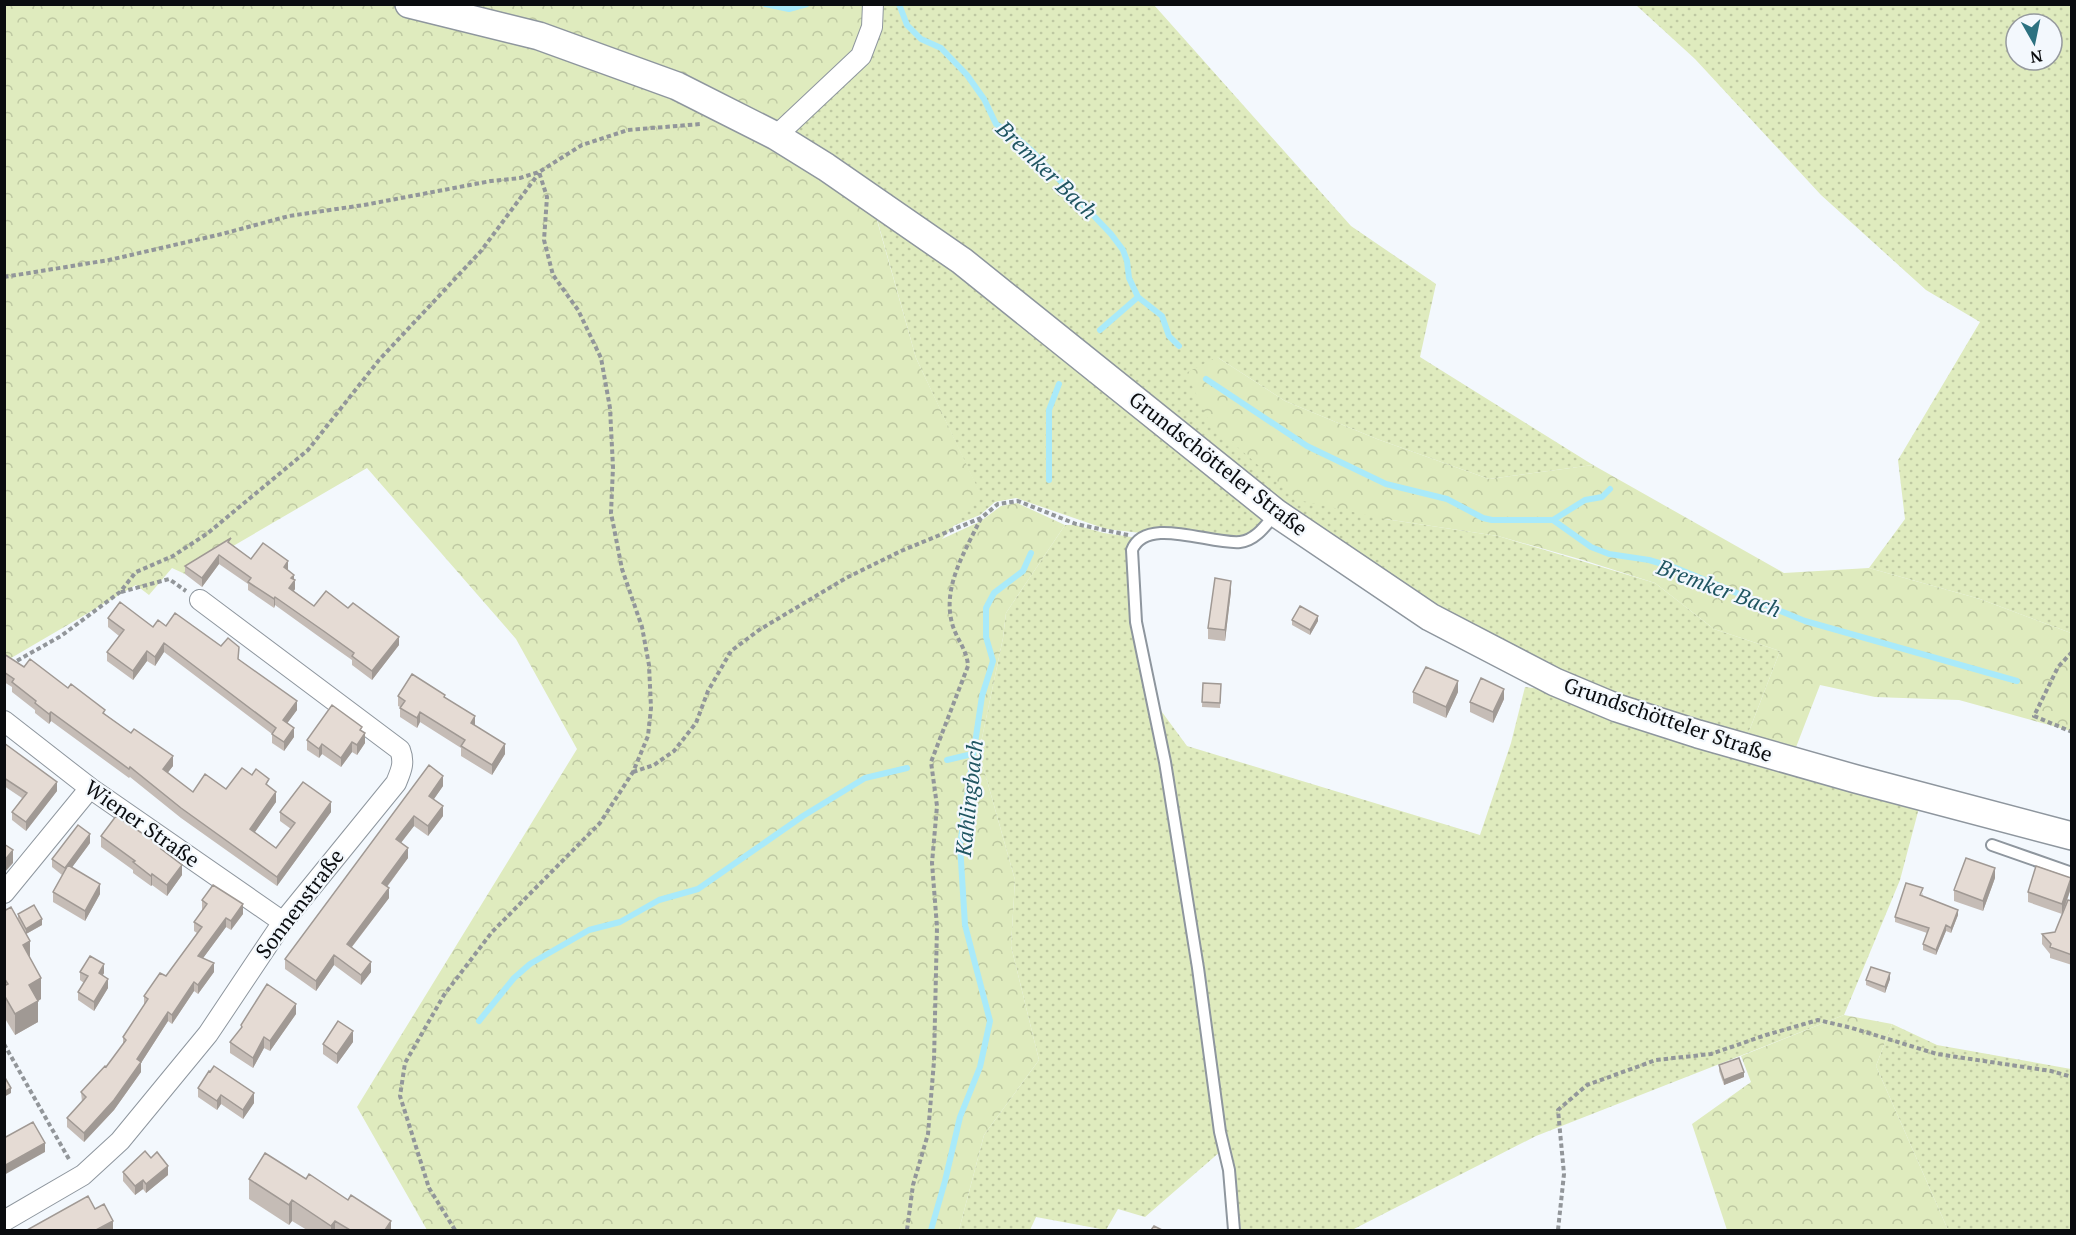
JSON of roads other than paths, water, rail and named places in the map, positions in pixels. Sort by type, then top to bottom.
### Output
[{"type":"main road","name":"Grundschötteler Straße","points":[[410,4],[538,36],[677,86],[776,136],[826,167],[962,261],[1276,513],[1430,616],[1555,682],[1617,708],[1698,734],[1856,779],[2072,836]]},
{"type":"street","points":[[776,136],[861,56],[872,27],[873,4]]},
{"type":"street","name":"Sonnenstraße","points":[[4,1221],[80,1178],[120,1141],[208,1034],[284,922],[396,783],[402,769],[403,758],[400,750],[200,600]]},
{"type":"street","name":"Wiener Straße","points":[[4,721],[90,788],[284,922]]},
{"type":"street","points":[[4,893],[90,788]]},
{"type":"lane","points":[[1234,1230],[1229,1170],[1220,1132],[1198,968],[1165,762],[1136,622],[1132,550],[1141,537],[1159,532],[1240,542],[1260,531],[1276,513]]},
{"type":"lane","points":[[1992,845],[2072,873]]},
{"type":"waterway","name":"Bremker Bach","points":[[765,4],[789,9],[807,4]]},
{"type":"waterway","name":"Bremker Bach","points":[[899,4],[907,25],[921,39],[941,48],[967,75],[984,99],[996,124],[1015,136],[1032,151],[1111,234],[1123,250],[1129,278],[1138,297],[1162,316],[1169,336],[1179,346]]},
{"type":"waterway","points":[[1100,330],[1138,297]]},
{"type":"waterway","name":"Bremker Bach","points":[[1206,379],[1307,446],[1386,484],[1447,499],[1483,518],[1492,520],[1553,520],[1591,547],[1609,554],[1649,560],[1676,568],[1805,621],[2017,681]]},
{"type":"waterway","points":[[1049,480],[1049,410],[1059,384]]},
{"type":"waterway","points":[[1553,520],[1585,500],[1602,497],[1610,489]]},
{"type":"waterway","name":"Kahlingbach","points":[[931,1230],[960,1117],[980,1067],[990,1021],[965,925],[960,845],[982,696],[993,661],[986,637],[986,608],[994,593],[1023,571],[1031,553]]},
{"type":"waterway","points":[[947,760],[972,754]]},
{"type":"waterway","points":[[479,1021],[514,978],[530,964],[589,930],[620,922],[659,900],[698,889],[803,816],[865,778],[907,768]]}]
